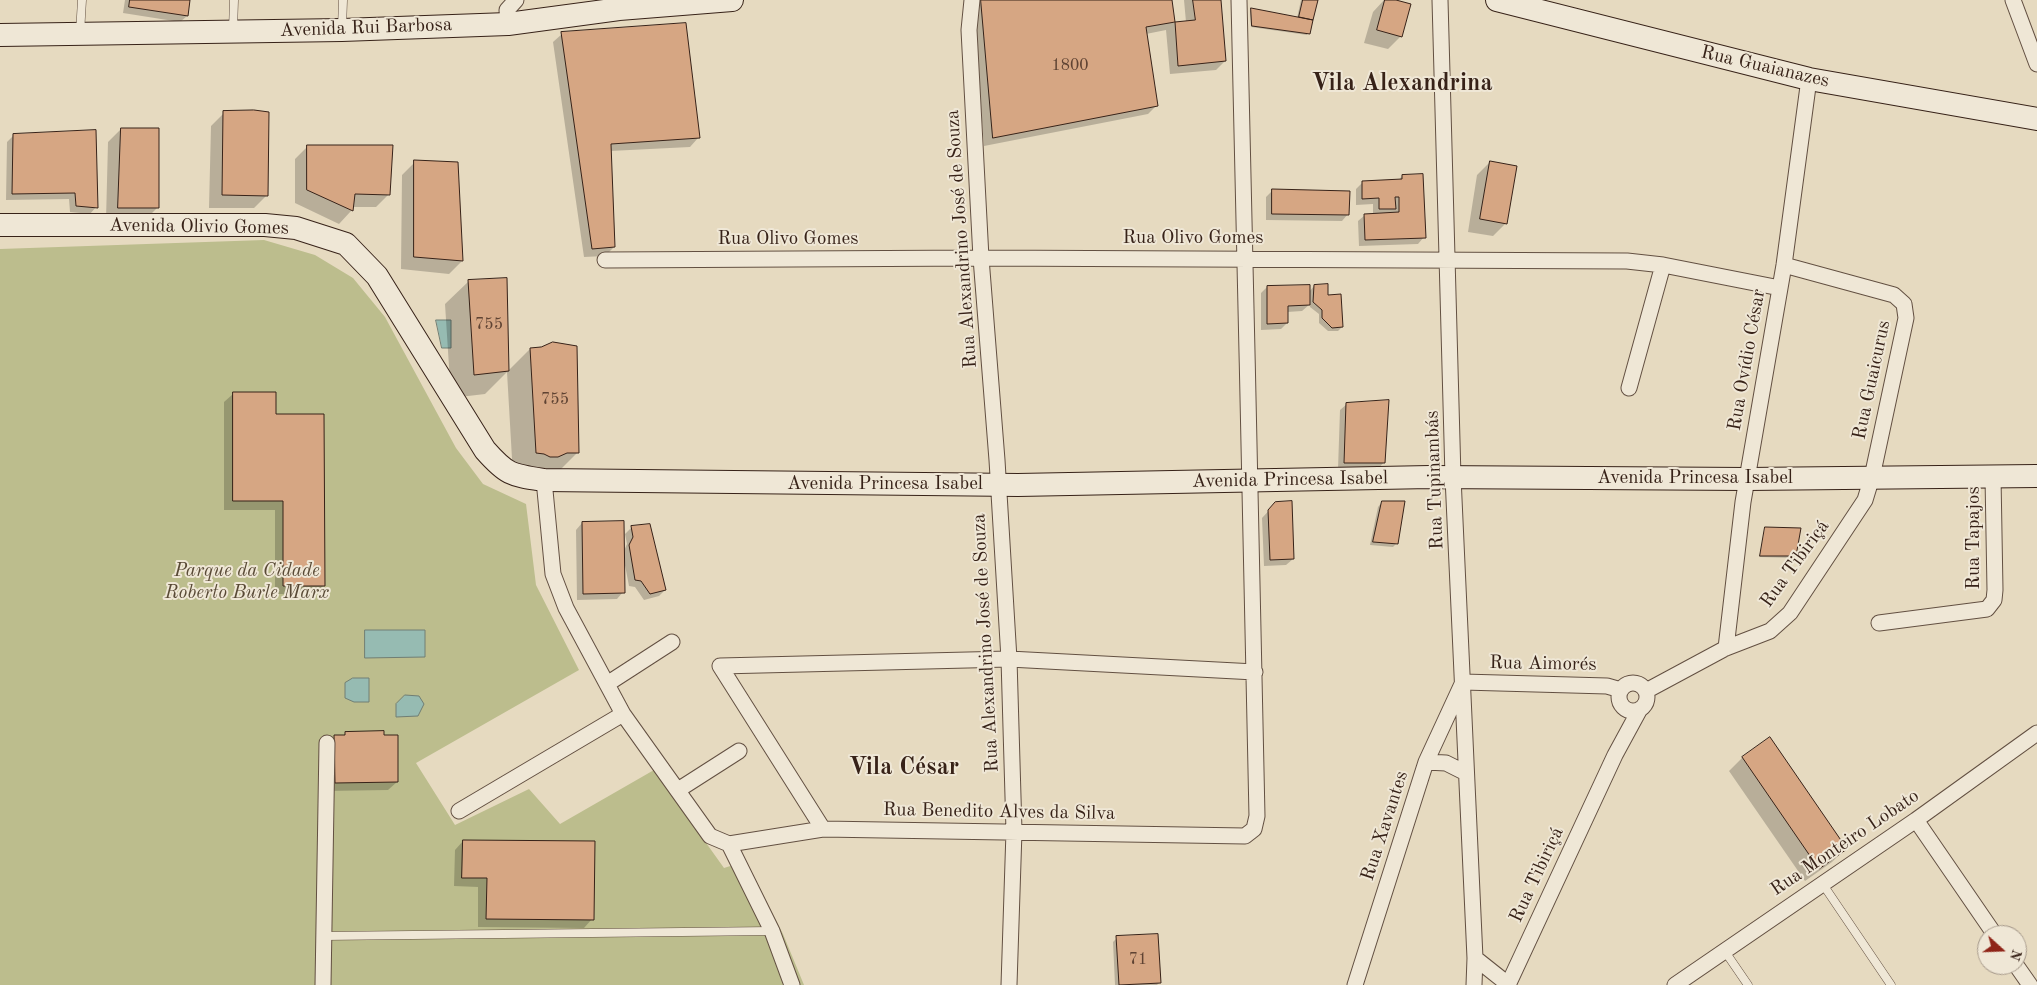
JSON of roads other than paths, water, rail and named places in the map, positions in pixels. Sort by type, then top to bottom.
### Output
[{"type":"main road","name":"Avenida Rui Barbosa","points":[[0,35],[342,30],[508,24],[619,9],[732,0]]},
{"type":"main road","name":"Rua Guaianazes","points":[[1497,0],[1809,79],[2037,118]]},
{"type":"main road","name":"Avenida Olivio Gomes","points":[[0,225],[265,225],[296,228],[346,244],[377,276],[485,450],[500,467],[515,476],[544,480]]},
{"type":"main road","name":"Avenida Princesa Isabel","points":[[544,480],[998,484],[1453,477],[1746,479],[2037,476]]},
{"type":"street","points":[[508,24],[507,10],[516,0]]},
{"type":"street","name":"Rua Alexandrino José de Souza","points":[[972,0],[969,30],[981,258],[998,484],[1008,659],[1014,831],[1009,985]]},
{"type":"street","points":[[823,829],[720,666],[1008,659],[1255,672],[1239,0]]},
{"type":"street","name":"Rua Tupinambás","points":[[1440,0],[1453,477],[1475,958],[1474,985]]},
{"type":"street","points":[[2013,0],[2037,64]]},
{"type":"street","name":"Rua Ovídio César","points":[[1726,648],[1746,479],[1784,265],[1809,79]]},
{"type":"street","name":"Rua Olivo Gomes","points":[[605,260],[1244,258],[1627,261],[1663,265],[1780,288]]},
{"type":"street","points":[[1629,388],[1663,265]]},
{"type":"street","name":"Rua Guaicurus","points":[[1784,265],[1894,296],[1904,304],[1906,318],[1872,477]]},
{"type":"street","name":"Rua Tibiriçá","points":[[1646,691],[1726,648],[1770,631],[1790,613],[1865,500],[1872,477]]},
{"type":"street","name":"Rua Tapajos","points":[[1879,623],[1987,609],[1994,600],[1996,590],[1993,477]]},
{"type":"street","points":[[544,480],[553,574],[566,608],[623,714],[710,836],[729,844],[772,931],[792,985]]},
{"type":"street","points":[[607,684],[672,642]]},
{"type":"street","name":"Rua Benedito Alves da Silva","points":[[729,844],[823,829],[1245,836],[1254,829],[1257,816],[1255,672]]},
{"type":"street","name":"Rua Aimorés","points":[[1463,682],[1607,686],[1621,690]]},
{"type":"street","name":"Rua Xavantes","points":[[1355,985],[1426,762],[1463,682]]},
{"type":"street","points":[[1636,683],[1646,691],[1647,699],[1640,709],[1632,711],[1624,707],[1620,699],[1621,690],[1627,684],[1636,683]]},
{"type":"street","name":"Rua Tibiriçá","points":[[1615,754],[1624,707]]},
{"type":"street","name":"Rua Tibiriçá","points":[[1508,985],[1615,754],[1640,709]]},
{"type":"street","points":[[459,811],[623,714]]},
{"type":"street","name":"Rua Monteiro Lobato","points":[[1675,985],[1916,820],[2037,733]]},
{"type":"street","points":[[323,985],[327,743]]},
{"type":"street","points":[[678,790],[739,752]]},
{"type":"street","points":[[1426,762],[1446,763],[1466,772]]},
{"type":"street","points":[[1916,820],[1988,925]]},
{"type":"street","points":[[1475,958],[1508,985]]},
{"type":"lane","points":[[80,35],[82,0]]},
{"type":"lane","points":[[233,31],[234,0]]},
{"type":"lane","points":[[342,30],[343,0]]},
{"type":"lane","points":[[1822,883],[1891,985]]},
{"type":"lane","points":[[323,936],[772,931]]},
{"type":"lane","points":[[1724,950],[1748,985]]},
{"type":"water","points":[[436,320],[451,320],[451,348],[442,348]]},
{"type":"water","points":[[365,630],[425,630],[425,657],[365,658]]},
{"type":"water","points":[[353,678],[369,678],[369,702],[354,702],[345,698],[345,683]]},
{"type":"water","points":[[405,695],[419,696],[424,704],[418,716],[396,717],[396,704]]},
{"type":"district","name":"Vila Alexandrina","points":[[1402,84]]},
{"type":"district","name":"Vila César","points":[[904,768]]},
{"type":"park label","name":"Parque da Cidade Roberto Burle Marx","points":[[247,582]]}]
